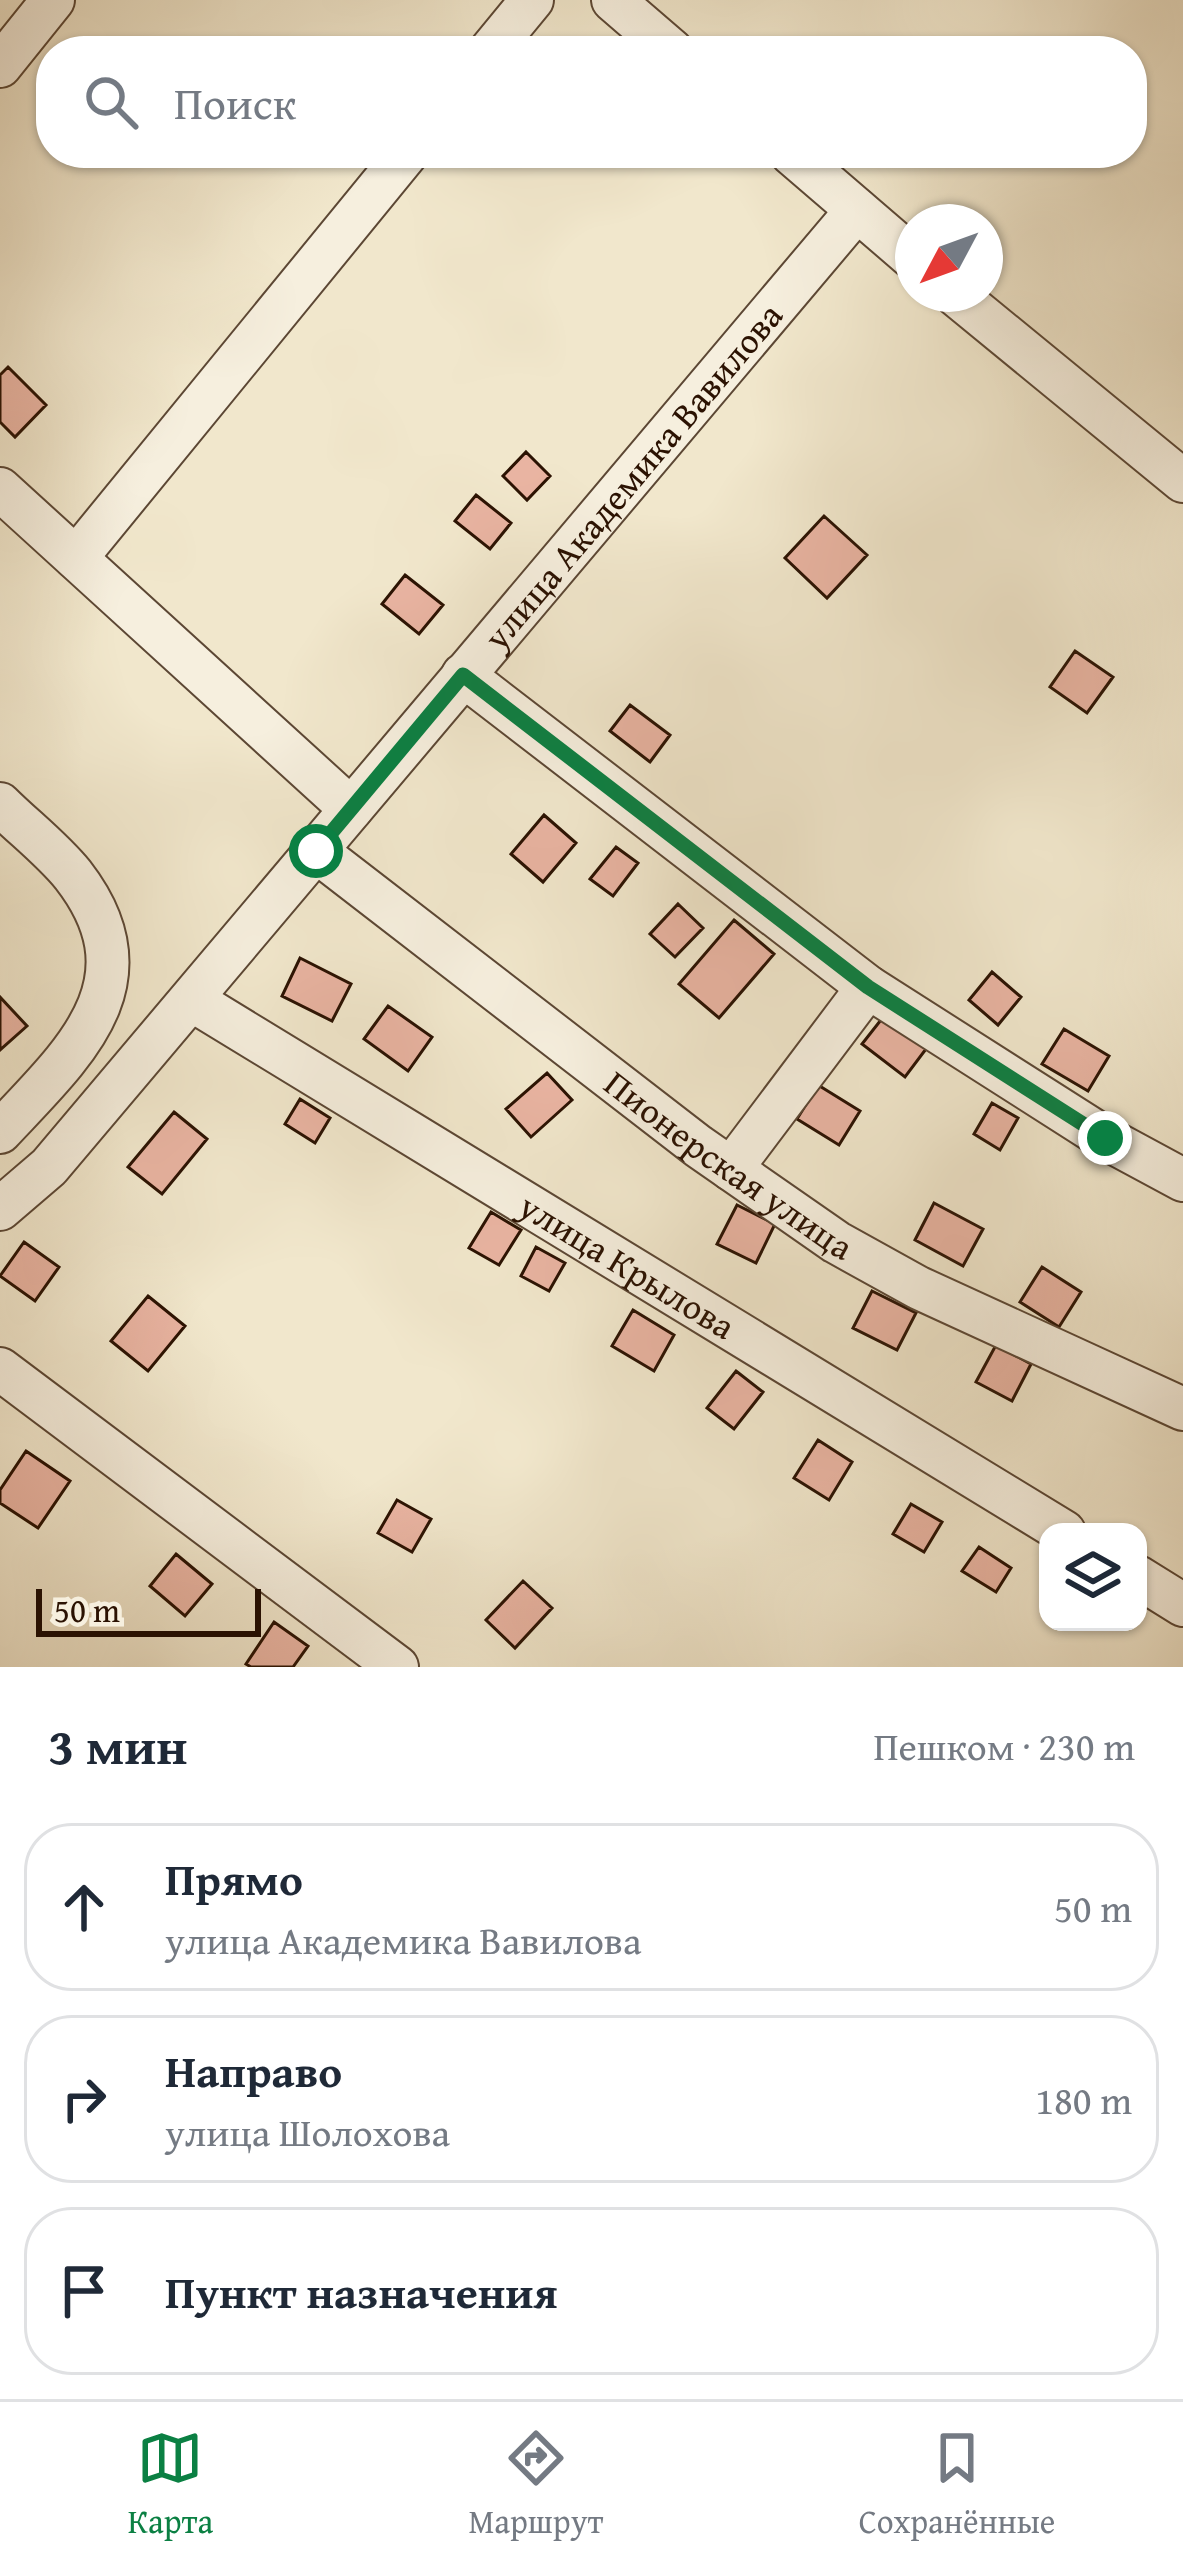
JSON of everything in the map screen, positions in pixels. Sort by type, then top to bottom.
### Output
[{"type":"street","points":[[0,66],[53,0]]},
{"type":"street","points":[[502,36],[532,0]]},
{"type":"street","points":[[613,0],[655,36]]},
{"type":"street","points":[[76,558],[395,168]]},
{"type":"street","points":[[808,168],[895,243]]},
{"type":"street","name":"улица Академика Вавилова","points":[[0,1209],[49,1167],[857,210]]},
{"type":"street","points":[[977,312],[1183,481]]},
{"type":"street","points":[[0,489],[351,809]]},
{"type":"street","points":[[463,675],[868,987],[1105,1138],[1183,1180]]},
{"type":"street","points":[[0,804],[74,876],[108,944],[107,998],[80,1043],[0,1132]]},
{"type":"street","name":"Пионерская улица","points":[[316,851],[731,1169],[836,1242],[919,1288],[1183,1409]]},
{"type":"street","points":[[731,1169],[868,987]]},
{"type":"street","name":"улица Крылова","points":[[191,1000],[1049,1523]]},
{"type":"street","points":[[0,1369],[397,1667]]},
{"type":"street","points":[[1147,1583],[1183,1605]]},
{"type":"building","points":[[8,367],[46,405],[15,437],[0,422],[0,375]]},
{"type":"building","points":[[526,452],[550,476],[527,500],[503,476]]},
{"type":"building","points":[[476,495],[511,523],[490,549],[455,521]]},
{"type":"building","points":[[824,516],[867,555],[827,598],[785,558]]},
{"type":"building","points":[[405,575],[443,605],[419,634],[382,604]]},
{"type":"building","points":[[1075,651],[1113,677],[1087,713],[1050,687]]},
{"type":"building","points":[[630,705],[670,735],[650,762],[610,731]]},
{"type":"building","points":[[544,815],[576,843],[543,882],[511,854]]},
{"type":"building","points":[[616,847],[638,863],[613,896],[590,879]]},
{"type":"building","points":[[678,904],[703,928],[675,957],[650,934]]},
{"type":"building","points":[[734,920],[774,954],[719,1018],[679,984]]},
{"type":"building","points":[[300,958],[351,984],[332,1021],[282,996]]},
{"type":"building","points":[[992,972],[1021,997],[998,1025],[969,1000]]},
{"type":"building","points":[[0,997],[27,1026],[0,1050]]},
{"type":"building","points":[[388,1006],[432,1037],[408,1071],[364,1039]]},
{"type":"building","points":[[884,1016],[926,1049],[905,1077],[862,1044]]},
{"type":"building","points":[[1064,1029],[1109,1056],[1088,1091],[1042,1064]]},
{"type":"building","points":[[547,1073],[572,1100],[531,1137],[506,1109]]},
{"type":"building","points":[[818,1085],[860,1111],[839,1145],[797,1119]]},
{"type":"building","points":[[300,1099],[330,1118],[315,1143],[285,1124]]},
{"type":"building","points":[[992,1103],[1018,1118],[1000,1150],[974,1134]]},
{"type":"building","points":[[174,1112],[207,1139],[162,1194],[128,1167]]},
{"type":"building","points":[[934,1203],[983,1229],[963,1266],[915,1240]]},
{"type":"building","points":[[737,1205],[775,1224],[756,1263],[717,1244]]},
{"type":"building","points":[[491,1212],[521,1230],[499,1265],[469,1248]]},
{"type":"building","points":[[24,1242],[59,1267],[35,1301],[0,1276]]},
{"type":"building","points":[[536,1247],[565,1263],[549,1291],[521,1276]]},
{"type":"building","points":[[1042,1267],[1081,1292],[1059,1327],[1020,1302]]},
{"type":"building","points":[[872,1291],[916,1313],[897,1350],[853,1328]]},
{"type":"building","points":[[148,1296],[185,1326],[148,1371],[111,1341]]},
{"type":"building","points":[[633,1310],[674,1335],[654,1371],[612,1346]]},
{"type":"building","points":[[996,1345],[1031,1364],[1012,1401],[976,1382]]},
{"type":"building","points":[[736,1371],[763,1392],[734,1429],[707,1408]]},
{"type":"building","points":[[818,1440],[852,1462],[829,1500],[794,1478]]},
{"type":"building","points":[[26,1451],[70,1481],[38,1528],[0,1503],[0,1490]]},
{"type":"building","points":[[397,1500],[431,1519],[412,1552],[378,1533]]},
{"type":"building","points":[[911,1504],[942,1522],[924,1552],[893,1534]]},
{"type":"building","points":[[979,1547],[1011,1568],[996,1592],[962,1571]]},
{"type":"building","points":[[176,1554],[212,1584],[185,1616],[150,1586]]},
{"type":"building","points":[[523,1581],[552,1608],[515,1648],[486,1620]]},
{"type":"building","points":[[274,1622],[308,1646],[293,1667],[251,1667],[246,1664]]},
{"type":"route","points":[[316,851],[463,675],[868,987],[1105,1138]]}]
